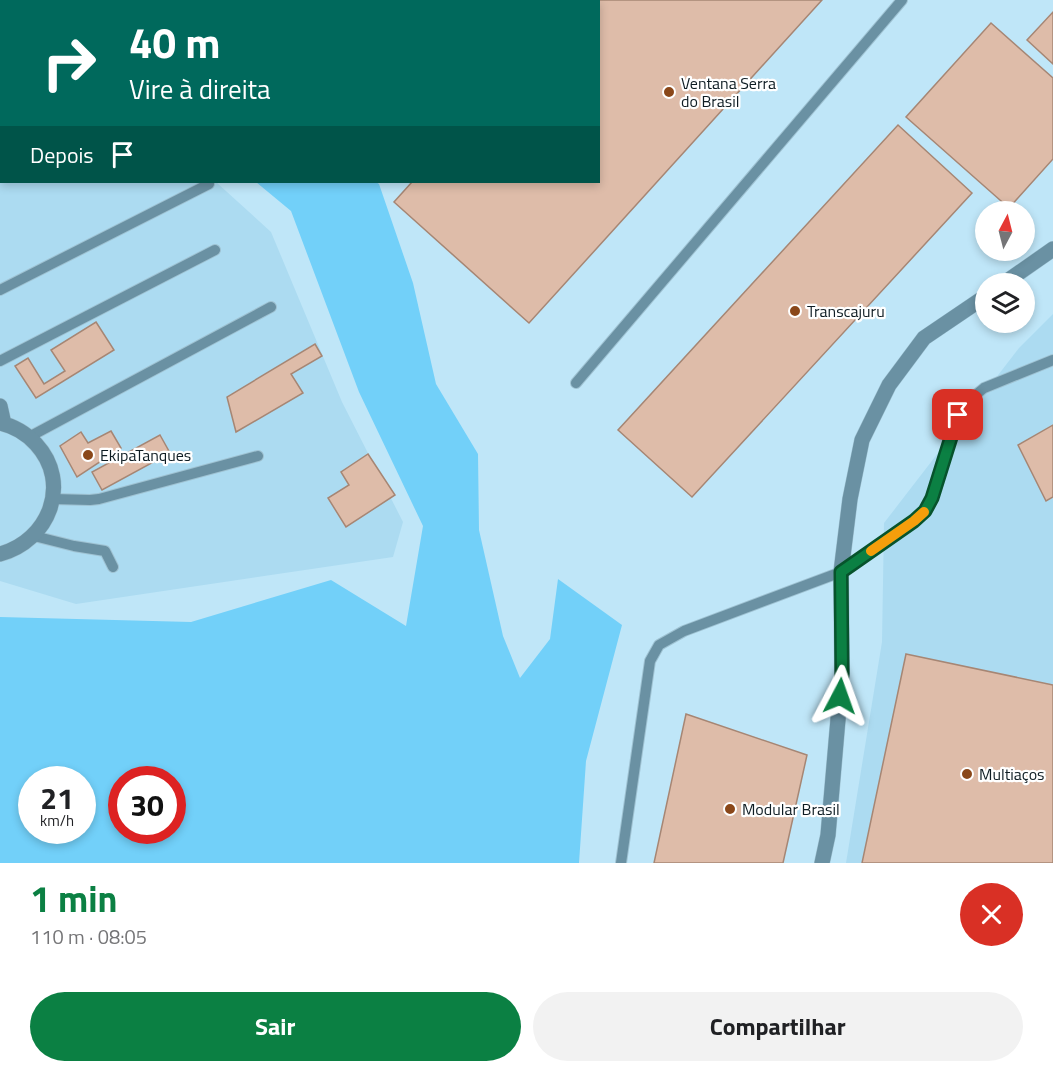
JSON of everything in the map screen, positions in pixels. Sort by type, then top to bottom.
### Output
[{"type":"street","points":[[1019,273],[1053,249]]},
{"type":"street","points":[[822,863],[828,835],[842,673],[841,572],[850,499],[862,441],[889,385],[924,338],[975,303]]},
{"type":"street","points":[[0,406],[2,424],[28,436],[46,458],[53,485],[53,499],[46,519],[34,536],[23,545],[0,554]]},
{"type":"lane","points":[[576,383],[902,0]]},
{"type":"lane","points":[[0,290],[209,184]]},
{"type":"lane","points":[[0,361],[215,250]]},
{"type":"lane","points":[[28,436],[271,307]]},
{"type":"lane","points":[[621,863],[650,661],[659,645],[684,631],[841,572],[914,521],[925,511],[932,498],[958,415],[972,398],[984,388],[1053,360]]},
{"type":"lane","points":[[53,499],[99,499],[258,456]]},
{"type":"lane","points":[[34,536],[74,546],[105,550],[113,567]]},
{"type":"shaded area","points":[[0,183],[217,183],[271,232],[342,402],[403,522],[393,557],[76,604],[0,581]]},
{"type":"shaded area","points":[[257,183],[379,184],[413,283],[436,384],[478,454],[479,530],[503,636],[520,678],[550,639],[558,579],[622,625],[586,761],[579,863],[0,863],[0,617],[191,622],[331,580],[406,626],[423,526],[359,392],[291,211]]},
{"type":"shaded area","points":[[1053,314],[1053,863],[846,863],[882,642],[884,523],[1019,348]]},
{"type":"building","name":"Ventana Serra do Brasil","points":[[600,0],[822,0],[529,323],[394,202],[411,183],[600,183]]},
{"type":"building","points":[[1053,12],[1053,64],[1027,40]]},
{"type":"building","points":[[991,23],[1053,78],[1053,159],[1015,201],[1001,201],[906,117]]},
{"type":"building","name":"Transcajuru","points":[[898,125],[972,193],[692,497],[618,430]]},
{"type":"building","points":[[96,322],[114,350],[36,398],[15,366],[28,358],[44,384],[65,371],[51,350]]},
{"type":"building","points":[[315,344],[322,356],[291,374],[303,393],[236,432],[227,397]]},
{"type":"building","points":[[1053,425],[1053,497],[1046,501],[1018,445]]},
{"type":"building","name":"EkipaTanques","points":[[111,431],[121,448],[77,477],[60,446],[81,432],[88,443]]},
{"type":"building","points":[[160,435],[170,453],[102,490],[92,472]]},
{"type":"building","points":[[368,454],[395,495],[346,527],[328,498],[349,485],[341,472]]},
{"type":"building","name":"Multiaços","points":[[906,654],[1053,685],[1053,863],[862,863]]},
{"type":"building","name":"Modular Brasil","points":[[686,714],[807,755],[783,863],[654,863]]},
{"type":"slow traffic","points":[[871,551],[924,512]]},
{"type":"place","name":"Ventana Serra do Brasil","points":[[669,92]]},
{"type":"place","name":"Transcajuru","points":[[795,311]]},
{"type":"place","name":"EkipaTanques","points":[[88,455]]},
{"type":"place","name":"Multiaços","points":[[967,774]]},
{"type":"place","name":"Modular Brasil","points":[[730,809]]},
{"type":"route","points":[[840,696],[842,673],[841,572],[925,511],[932,498],[958,415]]}]
